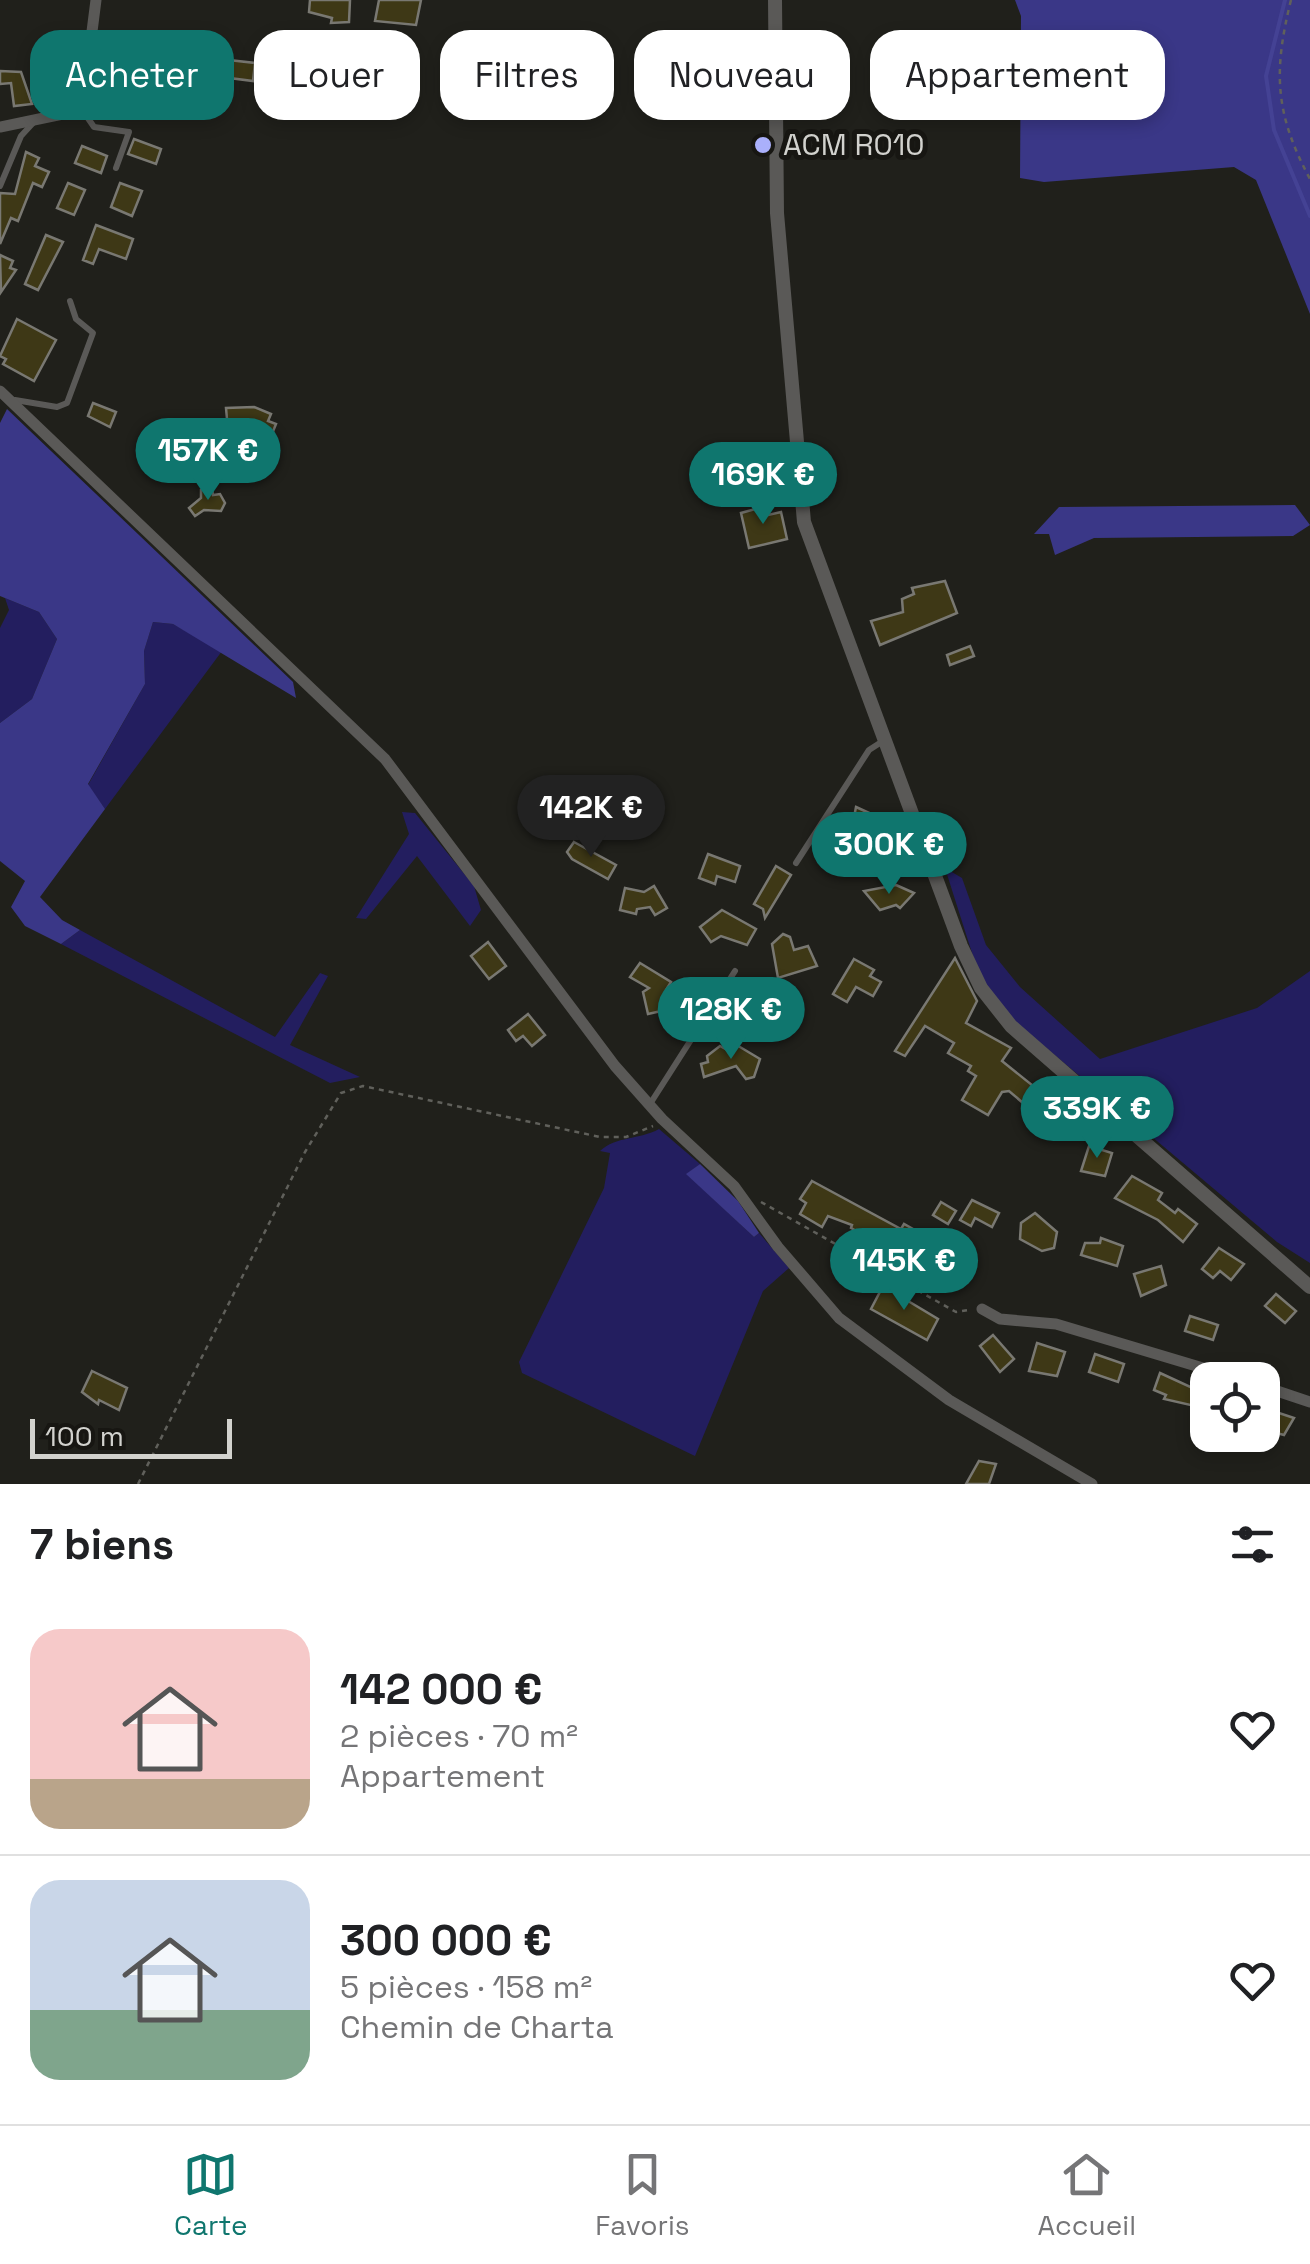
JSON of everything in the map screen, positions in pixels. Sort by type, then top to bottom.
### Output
[{"type":"street","points":[[92,30],[96,0]]},
{"type":"street","points":[[775,0],[777,214],[802,508],[817,562],[961,946],[998,1014],[1310,1286]]},
{"type":"street","points":[[0,128],[42,120]]},
{"type":"street","points":[[4,395],[385,759],[650,1105],[734,1186],[839,1318],[949,1400],[1092,1484]]},
{"type":"street","points":[[982,1309],[1000,1319],[1056,1324],[1190,1364]]},
{"type":"street","points":[[1280,1392],[1310,1402]]},
{"type":"lane","points":[[89,120],[94,127],[129,132],[116,168]]},
{"type":"lane","points":[[0,186],[21,136],[34,122]]},
{"type":"lane","points":[[4,395],[56,406],[67,403],[94,333],[76,319],[70,301]]},
{"type":"lane","points":[[796,863],[869,750],[884,740]]},
{"type":"lane","points":[[650,1105],[735,971]]},
{"type":"path","points":[[1291,0],[1280,44],[1279,94],[1285,130],[1310,180]]},
{"type":"path","points":[[138,1484],[305,1152],[341,1092],[363,1086],[600,1137],[638,1134],[662,1119]]},
{"type":"path","points":[[734,1186],[956,1312]]},
{"type":"shaded area","points":[[1015,0],[1310,0],[1310,314],[1256,180],[1234,167],[1044,182],[1020,178],[1020,120],[1165,120],[1165,30],[1021,30]]},
{"type":"shaded area","points":[[7,409],[293,682],[296,698],[173,624],[153,622],[144,651],[145,684],[88,784],[105,809],[40,897],[62,920],[80,930],[61,944],[25,926],[11,907],[25,881],[0,861],[0,723],[32,699],[57,639],[39,612],[0,596],[0,423]]},
{"type":"shaded area","points":[[1295,505],[1310,525],[1293,536],[1094,538],[1055,555],[1049,534],[1034,534],[1059,507]]},
{"type":"shaded area","points":[[5,598],[39,612],[57,639],[32,699],[0,723],[0,628],[9,610]]},
{"type":"shaded area","points":[[153,622],[173,624],[222,651],[105,809],[88,785],[145,684],[144,651]]},
{"type":"shaded area","points":[[402,812],[415,813],[474,886],[481,910],[470,926],[417,856],[366,919],[356,918],[409,834]]},
{"type":"shaded area","points":[[945,868],[962,878],[986,945],[1020,987],[1100,1059],[1257,1008],[1310,971],[1310,1263],[1277,1242],[1006,1014],[979,975]]},
{"type":"shaded area","points":[[80,930],[275,1037],[320,973],[328,976],[290,1045],[360,1077],[330,1083],[61,944]]},
{"type":"shaded area","points":[[659,1129],[700,1164],[687,1174],[754,1237],[759,1233],[789,1268],[763,1291],[695,1456],[522,1373],[519,1362],[604,1188],[610,1153],[600,1151]]},
{"type":"shaded area","points":[[700,1164],[738,1201],[759,1233],[754,1237],[686,1174]]},
{"type":"building","points":[[310,0],[350,0],[349,22],[331,23],[332,18],[309,12]]},
{"type":"building","points":[[379,0],[421,0],[416,25],[375,21]]},
{"type":"building","points":[[234,61],[254,63],[253,81],[234,79]]},
{"type":"building","points":[[0,71],[21,72],[30,104],[14,106],[11,83],[0,84]]},
{"type":"building","points":[[134,139],[161,149],[156,164],[128,154]]},
{"type":"building","points":[[82,146],[107,156],[101,173],[75,163]]},
{"type":"building","points":[[26,152],[39,158],[35,166],[49,172],[42,187],[33,183],[18,221],[11,218],[0,244],[0,193],[15,194]]},
{"type":"building","points":[[68,183],[85,190],[74,215],[57,208]]},
{"type":"building","points":[[120,183],[142,191],[132,216],[111,207]]},
{"type":"building","points":[[96,225],[133,239],[126,259],[99,249],[93,264],[83,260]]},
{"type":"building","points":[[46,235],[63,242],[38,290],[25,284]]},
{"type":"building","points":[[0,255],[13,261],[10,268],[16,270],[1,292]]},
{"type":"building","points":[[17,319],[56,340],[34,381],[3,364],[6,359],[0,356]]},
{"type":"building","points":[[93,403],[116,412],[110,427],[88,416]]},
{"type":"building","points":[[254,407],[271,414],[268,421],[276,424],[270,439],[245,429],[228,430],[226,408]]},
{"type":"building","points":[[145,439],[176,445],[173,461],[142,455]]},
{"type":"building","points":[[765,464],[769,482],[724,493],[720,475]]},
{"type":"building","points":[[212,489],[213,495],[220,494],[225,503],[221,511],[204,510],[195,516],[189,508],[201,498],[201,490]]},
{"type":"building","points":[[766,506],[768,515],[781,512],[787,539],[749,548],[741,513]]},
{"type":"building","points":[[945,581],[957,613],[880,645],[871,621],[903,612],[902,599],[914,594],[912,588]]},
{"type":"building","points":[[970,646],[974,656],[950,665],[947,655]]},
{"type":"building","points":[[583,783],[599,788],[597,794],[606,797],[600,815],[577,802]]},
{"type":"building","points":[[856,807],[891,823],[884,839],[865,831],[860,842],[850,838]]},
{"type":"building","points":[[574,842],[616,865],[608,879],[572,859],[567,852]]},
{"type":"building","points":[[708,854],[740,866],[735,882],[717,876],[715,884],[699,878]]},
{"type":"building","points":[[776,866],[791,875],[765,918],[763,909],[754,904]]},
{"type":"building","points":[[896,885],[914,893],[900,908],[896,905],[880,910],[864,891]]},
{"type":"building","points":[[654,886],[667,908],[655,915],[650,907],[637,909],[636,914],[620,910],[625,888],[644,892]]},
{"type":"building","points":[[722,910],[756,929],[747,945],[721,936],[711,942],[700,927]]},
{"type":"building","points":[[783,934],[790,937],[794,950],[808,946],[817,966],[778,978],[772,944]]},
{"type":"building","points":[[488,942],[506,966],[489,979],[471,956]]},
{"type":"building","points":[[955,958],[977,1001],[966,1023],[1011,1048],[1002,1061],[1058,1106],[1044,1121],[1009,1091],[1002,1092],[988,1115],[962,1100],[976,1076],[968,1071],[971,1066],[948,1053],[954,1043],[925,1026],[905,1056],[895,1051]]},
{"type":"building","points":[[854,959],[874,970],[870,976],[881,982],[873,996],[856,987],[847,1002],[833,994]]},
{"type":"building","points":[[640,963],[671,982],[666,990],[670,1009],[648,1014],[643,992],[649,988],[630,977]]},
{"type":"building","points":[[528,1014],[545,1035],[532,1046],[523,1036],[516,1041],[508,1030]]},
{"type":"building","points":[[735,1044],[760,1059],[754,1077],[746,1079],[736,1066],[704,1077],[701,1064],[708,1062],[707,1056],[720,1046],[731,1052]]},
{"type":"building","points":[[1089,1146],[1112,1153],[1105,1176],[1081,1171]]},
{"type":"building","points":[[1132,1176],[1162,1193],[1158,1200],[1175,1213],[1178,1209],[1197,1224],[1183,1242],[1158,1220],[1115,1198]]},
{"type":"building","points":[[812,1181],[901,1229],[904,1224],[936,1242],[922,1267],[851,1228],[852,1225],[828,1216],[822,1227],[800,1214],[806,1203],[800,1199]]},
{"type":"building","points":[[972,1200],[999,1213],[992,1227],[975,1218],[971,1226],[960,1220]]},
{"type":"building","points":[[941,1202],[956,1211],[948,1224],[933,1215]]},
{"type":"building","points":[[1035,1213],[1057,1232],[1054,1248],[1042,1251],[1020,1239],[1021,1223]]},
{"type":"building","points":[[1101,1238],[1123,1246],[1117,1266],[1081,1255],[1085,1243],[1100,1243]]},
{"type":"building","points":[[1219,1248],[1244,1264],[1231,1280],[1220,1271],[1213,1278],[1202,1269]]},
{"type":"building","points":[[1161,1266],[1166,1285],[1141,1296],[1134,1274]]},
{"type":"building","points":[[883,1286],[938,1319],[927,1340],[871,1309]]},
{"type":"building","points":[[1276,1294],[1296,1311],[1285,1323],[1265,1306]]},
{"type":"building","points":[[1190,1316],[1218,1325],[1213,1340],[1185,1331]]},
{"type":"building","points":[[993,1335],[1014,1359],[1000,1372],[980,1346]]},
{"type":"building","points":[[1037,1343],[1065,1352],[1057,1376],[1029,1371]]},
{"type":"building","points":[[1095,1354],[1124,1364],[1118,1382],[1089,1372]]},
{"type":"building","points":[[92,1371],[127,1388],[119,1410],[99,1400],[98,1404],[82,1392]]},
{"type":"building","points":[[1160,1373],[1190,1387],[1190,1405],[1164,1399],[1166,1395],[1154,1390]]},
{"type":"building","points":[[1280,1413],[1294,1418],[1284,1435],[1280,1434]]},
{"type":"building","points":[[979,1461],[996,1464],[989,1484],[966,1484]]},
{"type":"waterway","points":[[1285,0],[1266,76],[1274,130],[1310,216]]},
{"type":"place","name":"ACM R010","points":[[763,145]]}]
